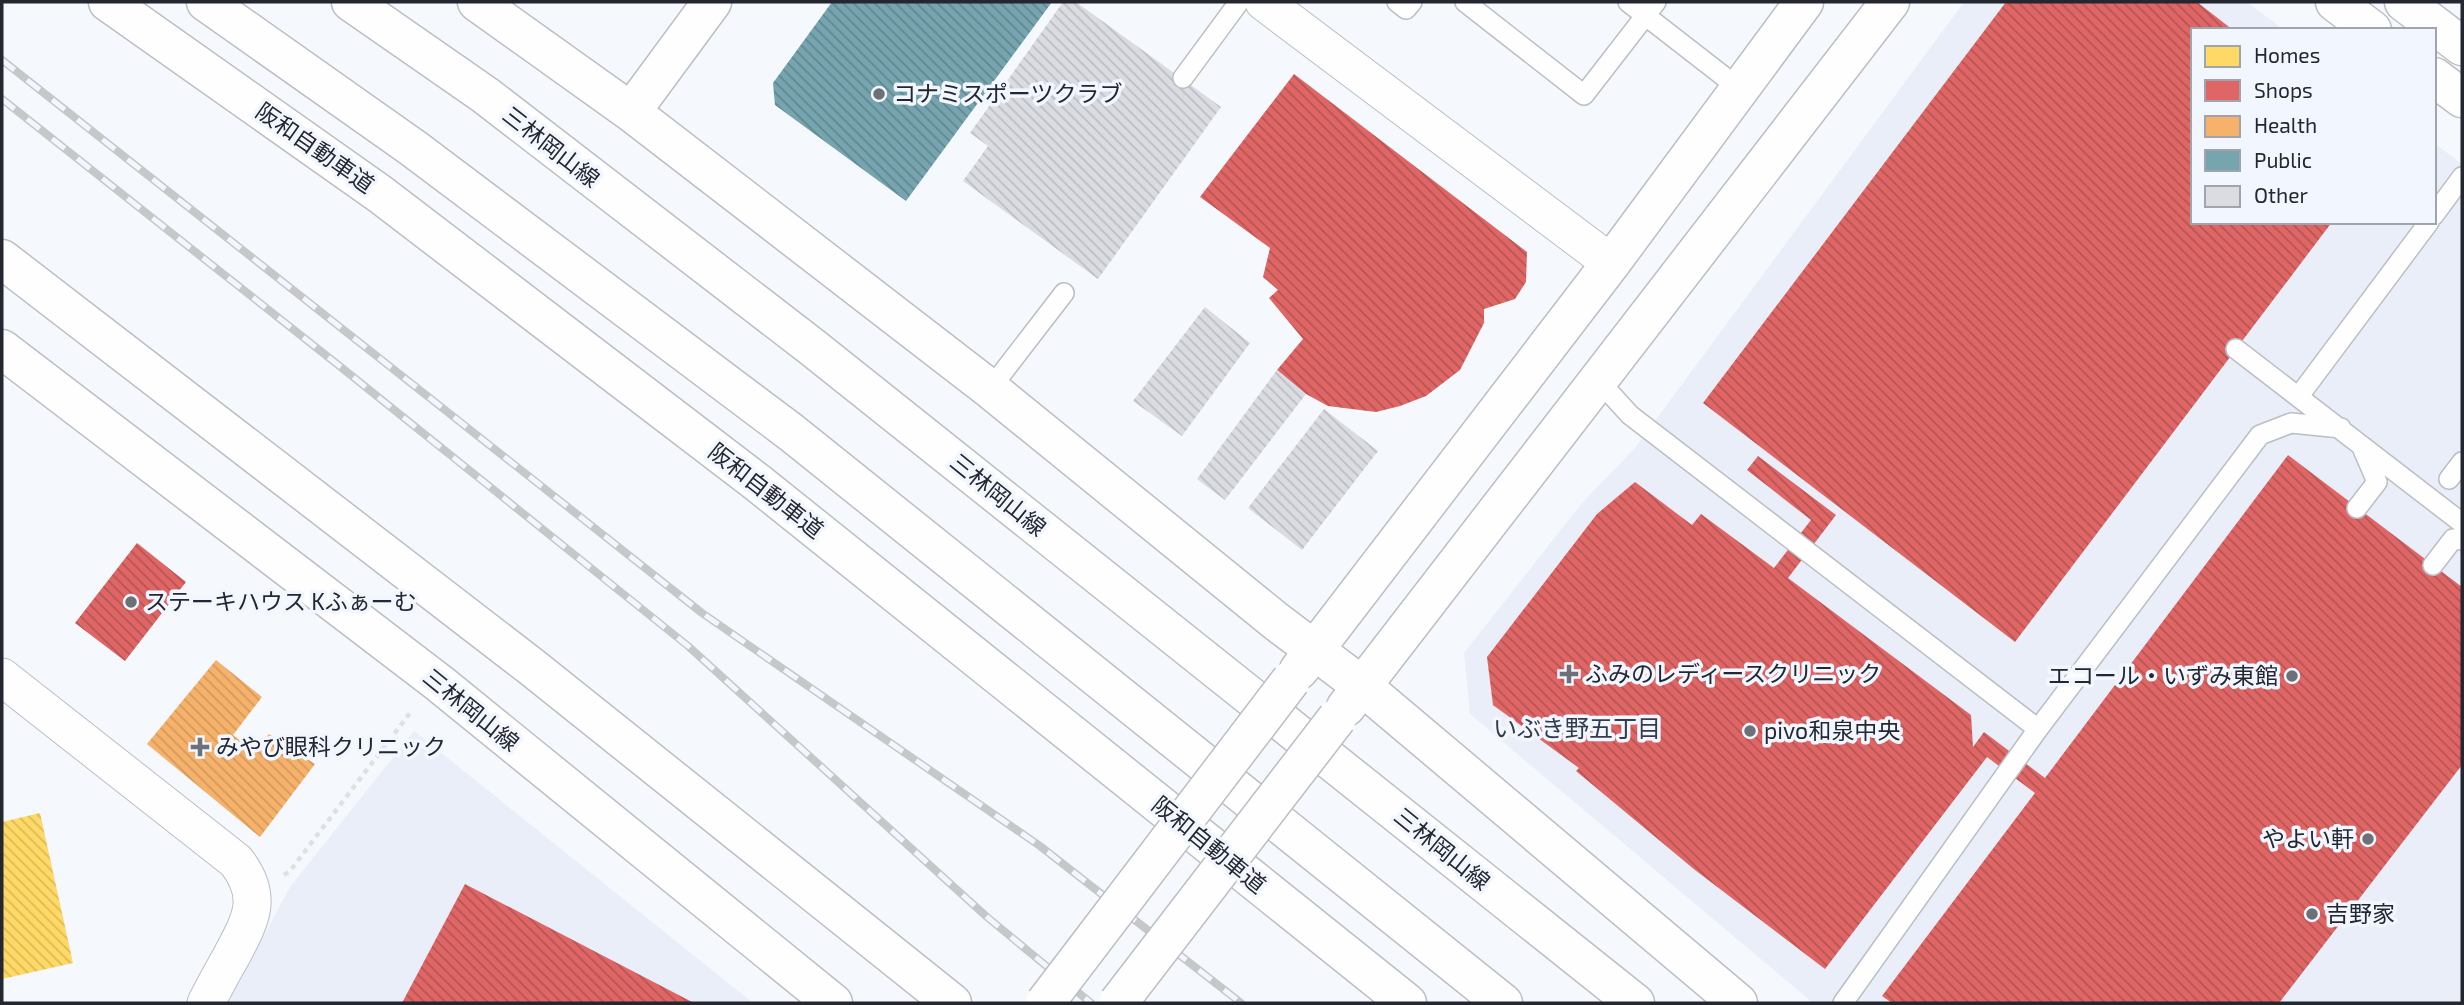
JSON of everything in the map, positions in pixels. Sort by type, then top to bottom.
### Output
[{"type":"main road","name":"阪和自動車道","points":[[108,2],[380,194],[736,467],[1407,1003]]},
{"type":"main road","points":[[206,2],[413,148],[792,433],[1503,1003]]},
{"type":"main road","name":"三林岡山線","points":[[351,2],[485,95],[812,347],[1635,1003]]},
{"type":"main road","points":[[477,2],[631,112],[990,389],[1362,686],[1738,1003]]},
{"type":"main road","points":[[631,112],[712,2]]},
{"type":"main road","points":[[1045,1003],[1611,263],[1804,2]]},
{"type":"main road","points":[[1118,1003],[1890,2]]},
{"type":"main road","points":[[2335,2],[2369,28]]},
{"type":"main road","points":[[2404,2],[2462,46]]},
{"type":"main road","points":[[2436,78],[2462,98]]},
{"type":"main road","points":[[2,259],[533,668],[952,1003]]},
{"type":"main road","name":"三林岡山線","points":[[2,349],[439,683],[833,1003]]},
{"type":"street","points":[[1264,2],[1611,263]]},
{"type":"street","points":[[2,677],[236,861],[247,874],[252,891],[251,920],[206,1003]]},
{"type":"lane","points":[[1183,78],[1239,2]]},
{"type":"lane","points":[[1397,2],[1406,9],[1412,2]]},
{"type":"lane","points":[[1465,2],[1584,95],[1651,9]]},
{"type":"lane","points":[[1628,2],[1651,9],[1740,89]]},
{"type":"lane","points":[[2436,212],[2462,177]]},
{"type":"lane","points":[[2299,396],[2428,224]]},
{"type":"lane","points":[[990,389],[1064,293]]},
{"type":"lane","points":[[2236,349],[2462,523]]},
{"type":"lane","points":[[1599,381],[1630,415],[2038,729]]},
{"type":"lane","points":[[1843,1003],[2038,729],[2260,435],[2291,423],[2341,428]]},
{"type":"lane","points":[[2357,508],[2377,482],[2360,443]]},
{"type":"lane","points":[[2449,479],[2462,462]]},
{"type":"lane","points":[[2433,565],[2453,539],[2462,540]]},
{"type":"path","points":[[252,891],[290,871],[410,713]]},
{"type":"shaded area","points":[[1964,2],[2247,2],[2281,28],[2191,28],[2191,224],[2436,224],[2436,144],[2462,164],[2462,1003],[1813,1003],[1470,714],[1464,653],[1582,503],[1635,448]]},
{"type":"shaded area","points":[[414,731],[753,1003],[228,1003],[290,887]]},
{"type":"building: Homes","points":[[40,813],[73,963],[2,979],[2,822]]},
{"type":"building: Shops","points":[[2006,2],[2197,2],[2230,28],[2191,28],[2191,224],[2330,224],[2015,642],[1703,403]]},
{"type":"building: Shops","points":[[1294,74],[1527,252],[1526,282],[1515,299],[1484,309],[1484,323],[1460,370],[1426,396],[1400,406],[1376,412],[1328,406],[1306,394],[1277,370],[1303,339],[1269,298],[1278,290],[1263,277],[1270,248],[1200,197]]},
{"type":"building: Shops","points":[[2288,455],[2462,587],[2462,765],[2279,1003],[1892,1003],[1882,996],[2035,793],[1987,757],[1825,969],[1695,870],[1576,771],[1579,768],[1493,705],[1487,657],[1597,514],[1635,482],[1692,525],[1701,514],[1774,568],[1811,520],[1747,470],[1758,456],[1836,515],[1788,578],[1971,715],[1973,747],[1984,732],[2045,778]]},
{"type":"building: Shops","name":"ステーキハウス Kふぁーむ","points":[[137,543],[186,582],[125,661],[75,623]]},
{"type":"building: Shops","points":[[465,884],[694,1003],[402,1003]]},
{"type":"building: Health","name":"みやび眼科クリニック","points":[[216,660],[262,697],[233,735],[255,751],[269,734],[315,764],[260,837],[147,744]]},
{"type":"building: Public","name":"コナミスポーツクラブ","points":[[832,2],[1052,2],[906,201],[775,105],[773,83]]},
{"type":"building: Other","points":[[1063,2],[1076,2],[1221,107],[1098,279],[963,181],[988,146],[970,133]]},
{"type":"building: Other","points":[[1205,307],[1250,343],[1182,436],[1133,401]]},
{"type":"building: Other","points":[[1277,370],[1306,394],[1225,500],[1197,479]]},
{"type":"building: Other","points":[[1324,409],[1378,451],[1302,550],[1248,508]]},
{"type":"railway","points":[[2,60],[702,613],[1040,846],[1241,1003]]},
{"type":"railway","points":[[2,99],[688,646],[987,917],[1091,1003]]},
{"type":"place","name":"コナミスポーツクラブ","points":[[879,94]]},
{"type":"place","name":"ステーキハウス Kふぁーむ","points":[[131,602]]},
{"type":"place","name":"ふみのレディースクリニック","points":[[1569,674]]},
{"type":"place","name":"エコール・いずみ東館","points":[[2292,676]]},
{"type":"place","name":"pivo和泉中央","points":[[1750,731]]},
{"type":"place","name":"みやび眼科クリニック","points":[[200,747]]},
{"type":"place","name":"やよい軒","points":[[2368,839]]},
{"type":"place","name":"吉野家","points":[[2312,914]]},
{"type":"district","name":"いぶき野五丁目","points":[[1577,729]]}]
